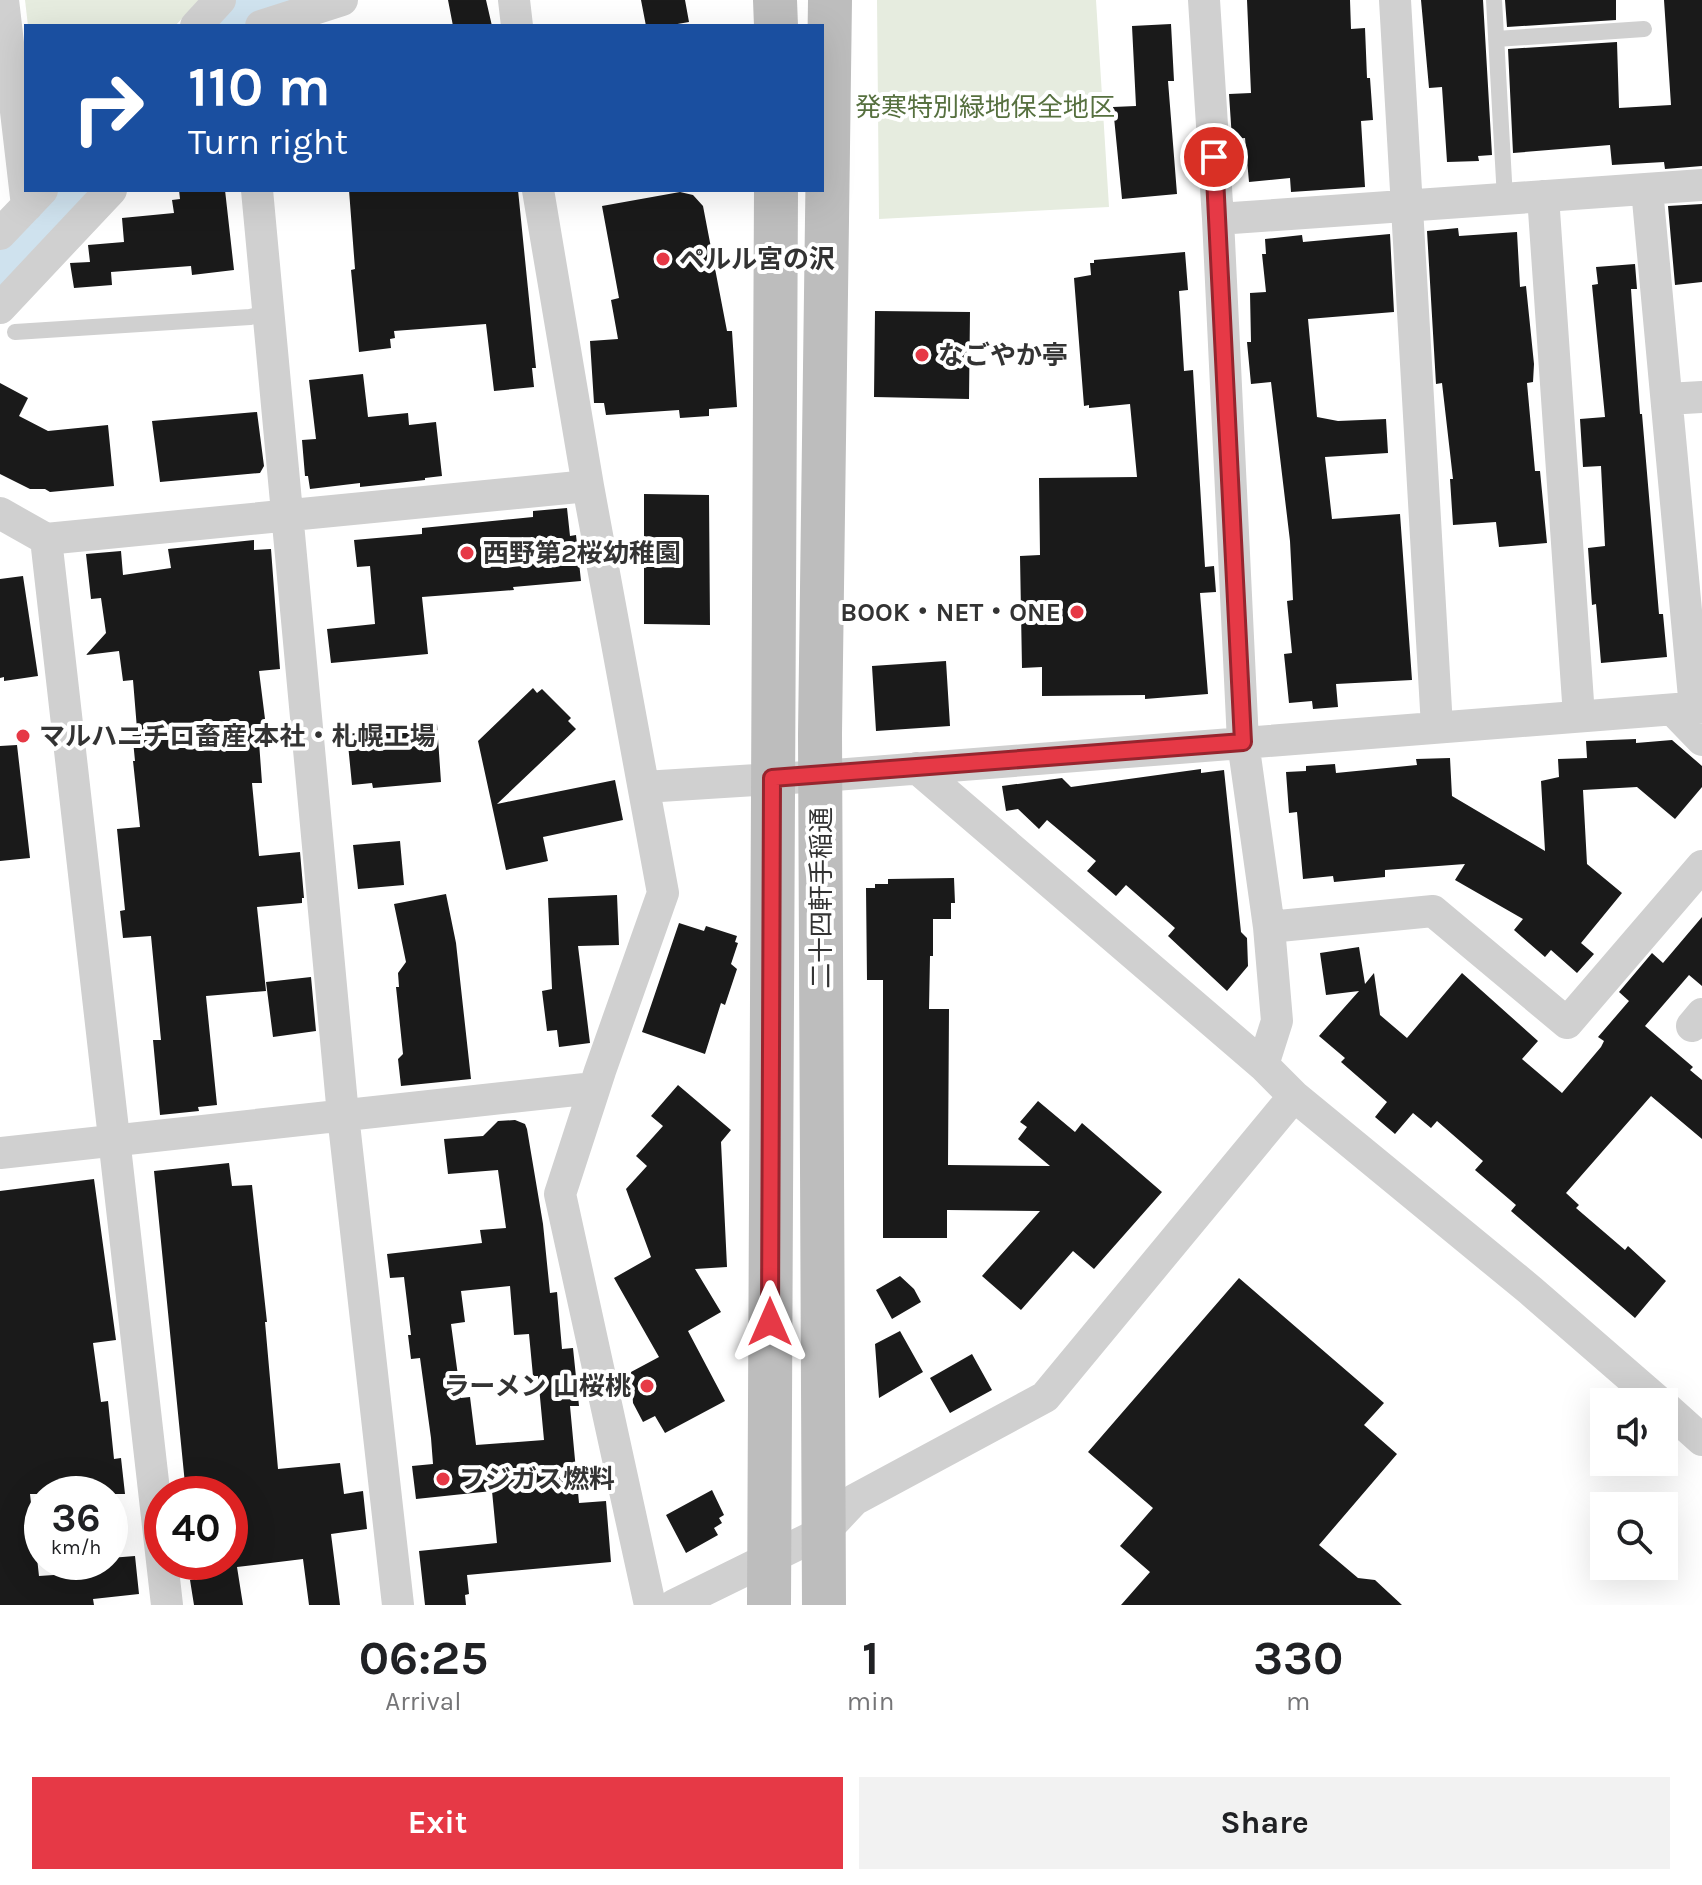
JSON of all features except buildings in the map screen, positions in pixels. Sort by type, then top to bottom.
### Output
[{"type":"street","points":[[3,0],[24,134]]},
{"type":"street","points":[[198,24],[220,0]]},
{"type":"street","points":[[239,0],[242,24]]},
{"type":"street","points":[[267,24],[342,0]]},
{"type":"street","points":[[514,0],[517,24]]},
{"type":"street","points":[[775,0],[776,24]]},
{"type":"street","name":"二十四軒手稲通","points":[[824,1605],[820,734],[830,0]]},
{"type":"street","points":[[1204,0],[1218,219],[1243,742],[1269,927],[1277,1021],[1263,1065]]},
{"type":"street","points":[[1395,0],[1437,727]]},
{"type":"street","points":[[1218,219],[1702,185]]},
{"type":"street","points":[[1647,189],[1667,399],[1690,708],[1702,740]]},
{"type":"street","points":[[7,320],[109,192]]},
{"type":"street","points":[[257,192],[343,1115],[398,1605]]},
{"type":"street","points":[[538,192],[588,486],[663,893],[560,1194],[650,1605]]},
{"type":"street","name":"二十四軒手稲通","points":[[769,1605],[776,192]]},
{"type":"street","points":[[1543,196],[1579,716]]},
{"type":"street","points":[[0,234],[34,198]]},
{"type":"street","points":[[1667,399],[1702,397]]},
{"type":"street","points":[[0,513],[46,539],[588,486]]},
{"type":"street","points":[[46,539],[167,1605]]},
{"type":"street","points":[[644,787],[822,776],[1690,708]]},
{"type":"street","points":[[917,768],[1263,1065],[1294,1096],[1530,1290],[1643,1388]]},
{"type":"street","points":[[1269,927],[1433,911],[1567,1023],[1702,866]]},
{"type":"street","points":[[0,1153],[594,1088]]},
{"type":"street","points":[[674,1605],[825,1531],[854,1500],[1045,1397],[1294,1096]]},
{"type":"street","points":[[1678,1419],[1702,1440]]},
{"type":"lane","points":[[1494,0],[1505,199]]},
{"type":"lane","points":[[1496,39],[1644,29]]},
{"type":"lane","points":[[7,320],[250,317],[269,312]]},
{"type":"green space","points":[[25,0],[199,0],[177,24],[28,24]]},
{"type":"green space","name":"発寒特別緑地保全地区","points":[[877,0],[1096,0],[1109,207],[879,219]]},
{"type":"waterway","points":[[230,24],[265,0]]},
{"type":"waterway","points":[[0,268],[71,192]]},
{"type":"place","name":"ペルル宮の沢","points":[[663,259]]},
{"type":"place","name":"なごやか亭","points":[[922,355]]},
{"type":"place","name":"西野第2桜幼稚園","points":[[467,553]]},
{"type":"place","name":"BOOK・NET・ONE","points":[[1077,612]]},
{"type":"place","name":"マルハニチロ畜産 本社・札幌工場","points":[[23,736]]},
{"type":"place","name":"ラーメン 山桜桃","points":[[647,1386]]},
{"type":"place","name":"フジガス燃料","points":[[443,1479]]},
{"type":"route","points":[[770,1322],[772,778],[1243,742],[1214,157]]}]
